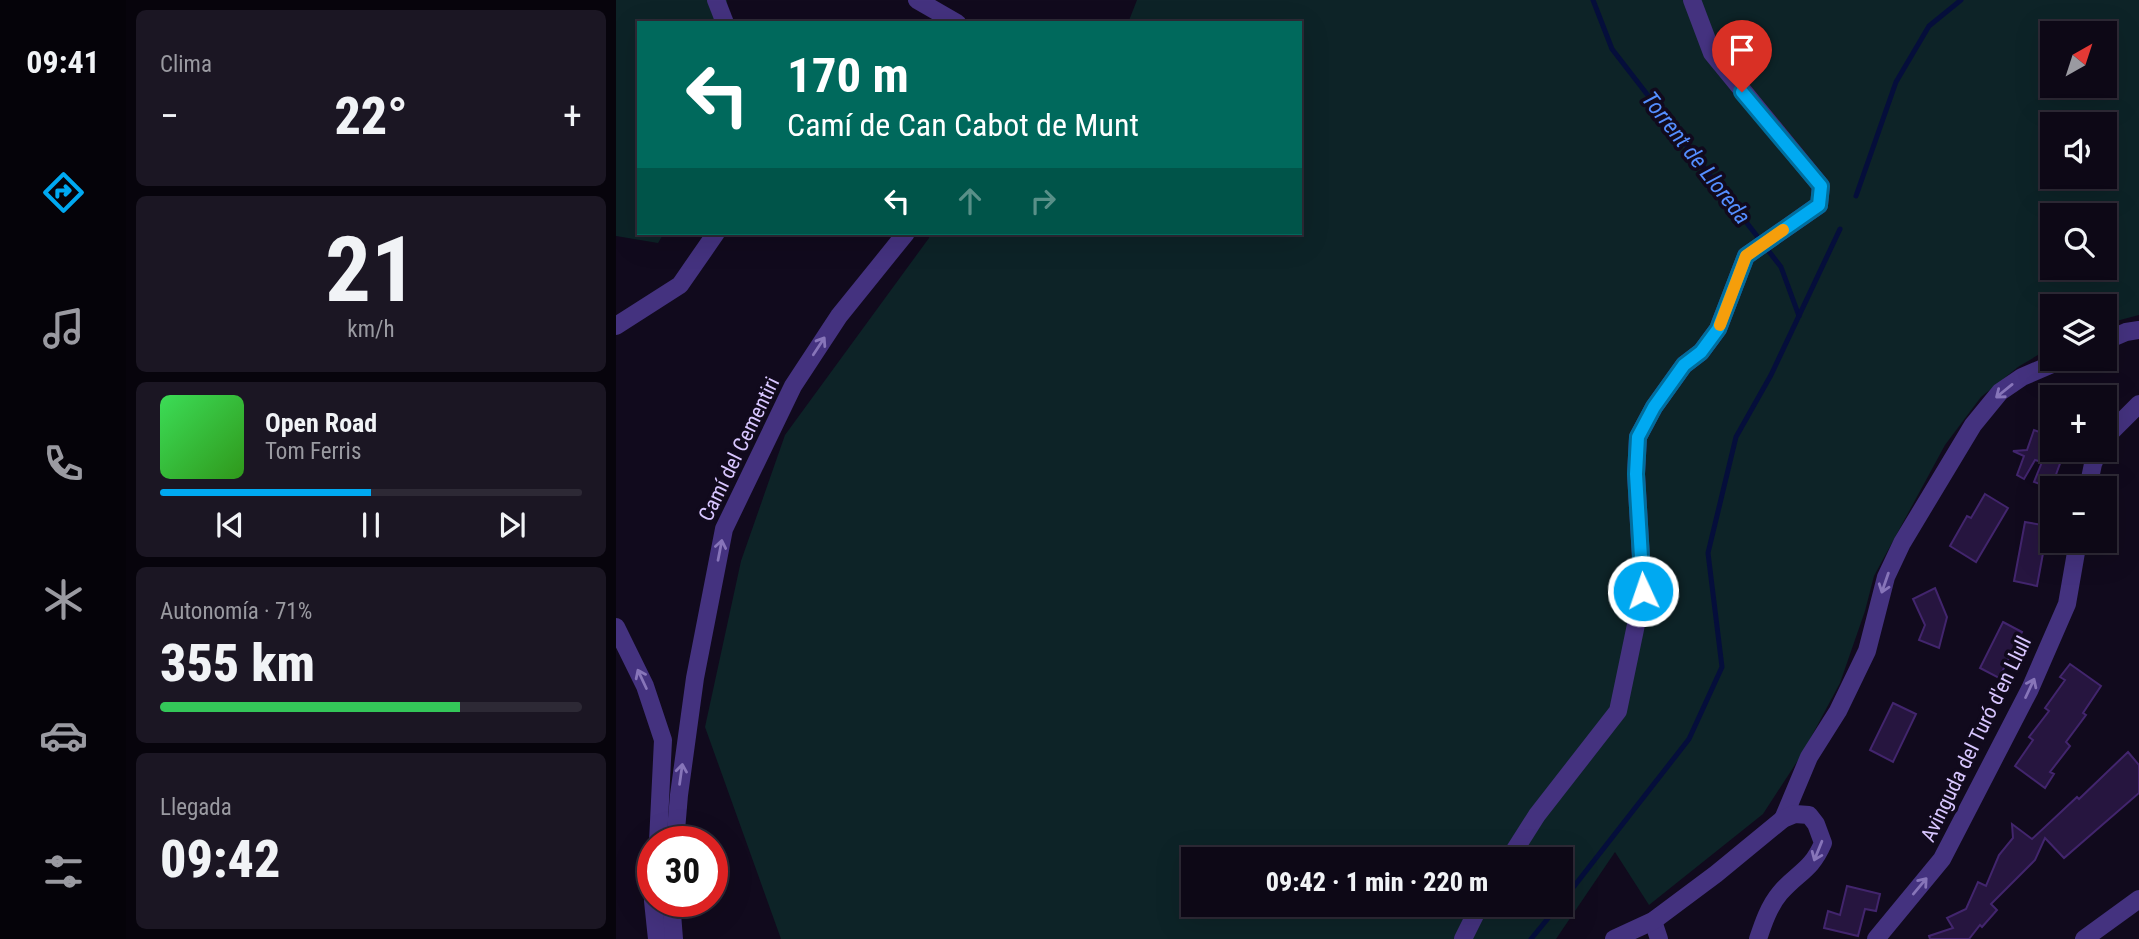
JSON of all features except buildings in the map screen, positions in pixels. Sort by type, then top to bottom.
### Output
[{"type":"street","points":[[716,0],[723,21]]},
{"type":"street","points":[[917,0],[954,21]]},
{"type":"street","points":[[1516,847],[1536,815],[1618,711],[1643,591],[1636,474],[1638,437],[1654,407],[1684,365],[1701,352],[1718,329],[1746,256],[1819,205],[1821,186],[1712,53],[1692,0]]},
{"type":"street","points":[[616,326],[680,285],[715,235]]},
{"type":"street","name":"Camí del Cementiri","points":[[676,826],[695,678],[724,528],[793,386],[839,316],[904,235]]},
{"type":"street","points":[[2117,336],[2139,330]]},
{"type":"street","points":[[1783,819],[1809,757],[1838,711],[1867,651],[1886,577],[1902,544],[1973,425],[2000,392],[2022,377],[2040,369]]},
{"type":"street","points":[[2117,426],[2139,404]]},
{"type":"street","name":"Avinguda del Turó d'en Llull","points":[[1876,939],[1942,859],[2030,689],[2067,604],[2076,553]]},
{"type":"street","points":[[616,627],[645,686],[663,740],[659,826]]},
{"type":"street","points":[[1614,939],[1653,921],[1783,819],[1795,814],[1809,815],[1816,824],[1823,843],[1816,859],[1780,894],[1765,918],[1758,939]]},
{"type":"street","points":[[2084,939],[2139,900]]},
{"type":"street","points":[[655,917],[657,939]]},
{"type":"street","points":[[672,917],[674,939]]},
{"type":"street","points":[[1463,939],[1474,917]]},
{"type":"street","points":[[1653,921],[1660,939]]},
{"type":"green space","points":[[616,0],[727,0],[726,21],[637,21],[637,235],[663,235],[658,243],[616,236]]},
{"type":"green space","points":[[1137,0],[2139,0],[2139,315],[2117,321],[2117,294],[2040,294],[2040,354],[2018,367],[1981,397],[1945,445],[1874,576],[1840,683],[1802,754],[1763,814],[1649,905],[1615,852],[1573,914],[1573,847],[1181,847],[1181,917],[1571,917],[1556,939],[781,939],[705,727],[741,561],[785,435],[930,235],[1302,235],[1302,21],[1129,21]]},
{"type":"waterway","name":"Torrent de Lloreda","points":[[1593,0],[1612,49],[1781,267],[1799,316]]},
{"type":"waterway","points":[[1856,196],[1896,82],[1929,26],[1961,0]]},
{"type":"waterway","points":[[1573,888],[1689,739],[1722,667],[1708,553],[1736,437],[1771,375],[1840,229]]},
{"type":"waterway","points":[[1531,939],[1549,917]]},
{"type":"slow traffic","points":[[1720,325],[1746,256],[1783,230]]},
{"type":"route","points":[[1643,591],[1636,474],[1638,437],[1654,407],[1684,365],[1701,352],[1718,329],[1746,256],[1819,205],[1821,186],[1742,92]]}]
